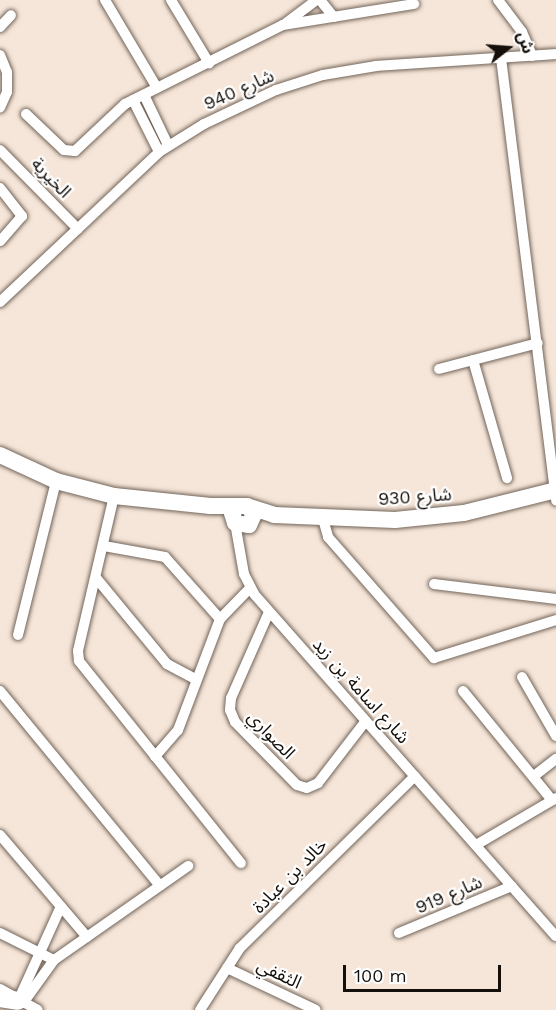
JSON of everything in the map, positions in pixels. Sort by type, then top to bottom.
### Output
[{"type":"main road","points":[[0,998],[21,1002]]},
{"type":"street","points":[[105,0],[157,88]]},
{"type":"street","points":[[171,0],[209,63]]},
{"type":"street","points":[[26,114],[69,153],[82,146],[133,100],[283,25],[318,0],[334,17]]},
{"type":"street","points":[[498,0],[522,32],[532,56]]},
{"type":"street","points":[[283,25],[334,17],[397,3],[414,4]]},
{"type":"street","points":[[0,27],[12,15]]},
{"type":"street","name":"شارع 940","points":[[0,302],[163,148],[276,90],[323,75],[419,62],[556,54]]},
{"type":"street","points":[[0,55],[8,72],[7,92],[0,108]]},
{"type":"street","points":[[501,58],[555,494]]},
{"type":"street","points":[[144,94],[163,148]]},
{"type":"street","points":[[133,100],[163,148]]},
{"type":"street","name":"الخيرية","points":[[0,150],[78,230]]},
{"type":"street","points":[[0,188],[22,216],[0,241]]},
{"type":"street","points":[[439,369],[538,343]]},
{"type":"street","points":[[473,360],[507,478]]},
{"type":"street","name":"شارع 930","points":[[0,455],[56,481],[114,496],[210,506],[243,517],[274,515],[323,519],[430,517],[492,508],[555,494]]},
{"type":"street","points":[[18,635],[56,481]]},
{"type":"street","points":[[114,496],[97,579],[78,651],[79,661],[241,863]]},
{"type":"street","name":"شارع اسامة بن زيد","points":[[243,517],[242,549],[250,588],[365,722],[556,936]]},
{"type":"street","points":[[323,519],[328,537],[434,658],[556,620]]},
{"type":"street","points":[[104,546],[165,557],[220,619]]},
{"type":"street","points":[[97,579],[167,664],[195,679]]},
{"type":"street","points":[[434,584],[556,599]]},
{"type":"street","points":[[155,756],[178,730],[195,679],[220,619],[250,588]]},
{"type":"street","name":"الصواري","points":[[269,612],[231,698],[230,710],[235,722],[297,785],[308,788],[318,783],[365,722]]},
{"type":"street","points":[[522,677],[556,736]]},
{"type":"street","points":[[0,691],[160,885]]},
{"type":"street","points":[[463,691],[554,799],[476,845]]},
{"type":"street","points":[[534,776],[556,759]]},
{"type":"street","name":"خالد بن عبادة","points":[[200,1010],[240,948],[415,776]]},
{"type":"street","points":[[0,835],[87,937]]},
{"type":"street","points":[[21,1002],[54,960],[188,866]]},
{"type":"street","name":"شارع 919","points":[[399,933],[512,886]]},
{"type":"street","points":[[21,1002],[38,952],[61,906]]},
{"type":"street","points":[[0,933],[54,960]]},
{"type":"street","name":"الثقفي","points":[[227,968],[316,1010]]},
{"type":"street","points":[[0,989],[38,1010]]}]
